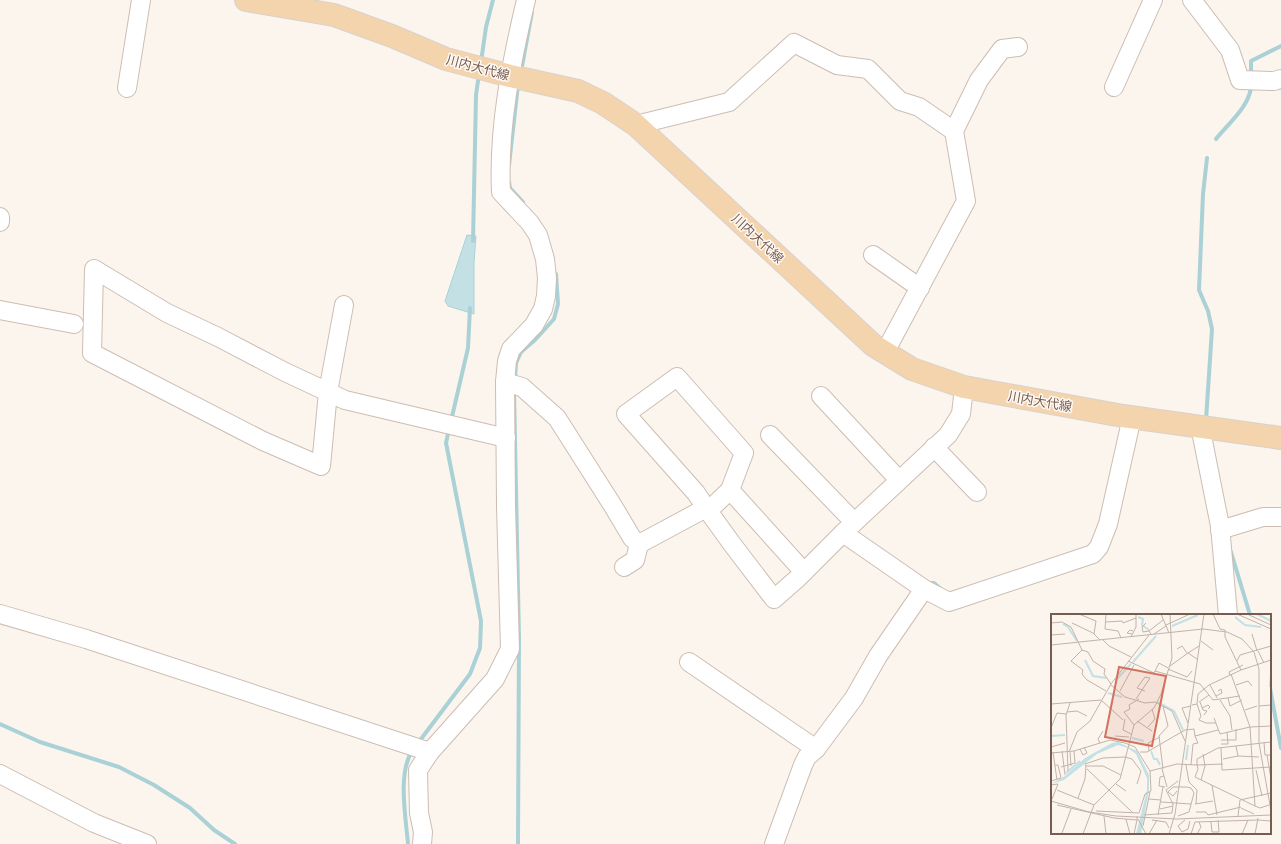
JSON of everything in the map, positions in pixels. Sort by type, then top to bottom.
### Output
[{"type":"main road","name":"川内大代線","points":[[246,0],[334,15],[392,36],[446,59],[578,91],[604,103],[636,125],[873,345],[912,369],[964,387],[1132,417],[1281,438]]},
{"type":"street","points":[[127,88],[141,0]]},
{"type":"street","points":[[422,844],[424,832],[419,813],[418,770],[420,749],[495,679],[510,649],[507,574],[506,438],[513,384],[507,361],[510,349],[534,325],[543,309],[546,296],[547,278],[545,259],[538,236],[530,223],[501,192],[500,166],[516,77],[514,52],[526,0]]},
{"type":"street","points":[[1114,87],[1153,0]]},
{"type":"street","points":[[1192,0],[1230,50],[1240,80],[1274,81],[1281,79]]},
{"type":"street","points":[[636,125],[729,102],[794,42],[837,65],[868,69],[900,101],[919,106],[954,130]]},
{"type":"street","points":[[885,352],[966,202],[954,130],[979,80],[1002,49],[1018,47]]},
{"type":"street","points":[[0,217],[0,222]]},
{"type":"street","points":[[873,255],[920,288]]},
{"type":"street","points":[[344,305],[328,392],[321,466],[263,441],[92,353],[94,269],[167,313],[218,337],[285,372],[328,392],[345,400],[452,424],[506,438]]},
{"type":"street","points":[[0,310],[74,324]]},
{"type":"street","points":[[624,566],[635,560],[639,544],[707,509],[730,490],[744,453],[677,377],[626,414],[696,493],[707,509],[732,544],[774,598],[804,572],[948,435],[961,414],[964,387]]},
{"type":"street","points":[[513,384],[557,418],[632,538],[639,544]]},
{"type":"street","points":[[821,396],[899,480]]},
{"type":"street","points":[[770,434],[849,528],[924,589],[949,602],[1093,554],[1099,547],[1108,524],[1132,417]]},
{"type":"street","points":[[1200,426],[1220,530],[1228,614]]},
{"type":"street","points":[[934,448],[977,492]]},
{"type":"street","points":[[730,490],[804,572]]},
{"type":"street","points":[[1220,530],[1263,517],[1281,517]]},
{"type":"street","points":[[774,844],[802,765],[806,758],[816,749],[854,698],[878,656],[924,589]]},
{"type":"street","points":[[0,614],[86,638],[420,749]]},
{"type":"street","points":[[689,662],[816,749]]},
{"type":"street","points":[[0,774],[94,823],[147,844]]},
{"type":"water","points":[[467,235],[476,236],[474,262],[474,314],[448,306],[445,301]]},
{"type":"waterway","points":[[481,62],[486,27],[493,0]]},
{"type":"waterway","points":[[521,72],[532,12]]},
{"type":"waterway","points":[[1251,75],[1251,61],[1281,46]]},
{"type":"waterway","points":[[473,241],[476,95],[479,74]]},
{"type":"waterway","points":[[1216,139],[1244,106],[1248,99],[1251,84]]},
{"type":"waterway","points":[[509,165],[518,85]]},
{"type":"waterway","points":[[1206,420],[1212,329],[1208,311],[1199,290],[1203,194],[1207,158]]},
{"type":"waterway","points":[[509,182],[510,188],[523,202]]},
{"type":"waterway","points":[[515,380],[516,363],[521,352],[535,340],[554,319],[558,304],[556,274]]},
{"type":"waterway","points":[[451,421],[468,348],[470,308]]},
{"type":"waterway","points":[[514,390],[519,638],[518,844]]},
{"type":"waterway","points":[[418,743],[470,674],[480,648],[481,621],[446,443],[449,429]]},
{"type":"waterway","points":[[1231,552],[1250,614]]},
{"type":"waterway","points":[[928,583],[934,583],[942,590]]},
{"type":"waterway","points":[[1271,693],[1281,748]]},
{"type":"waterway","points":[[0,724],[40,742],[119,767],[154,785],[190,808],[214,830],[235,844]]},
{"type":"waterway","points":[[408,844],[404,809],[404,782],[408,759],[413,750]]}]
